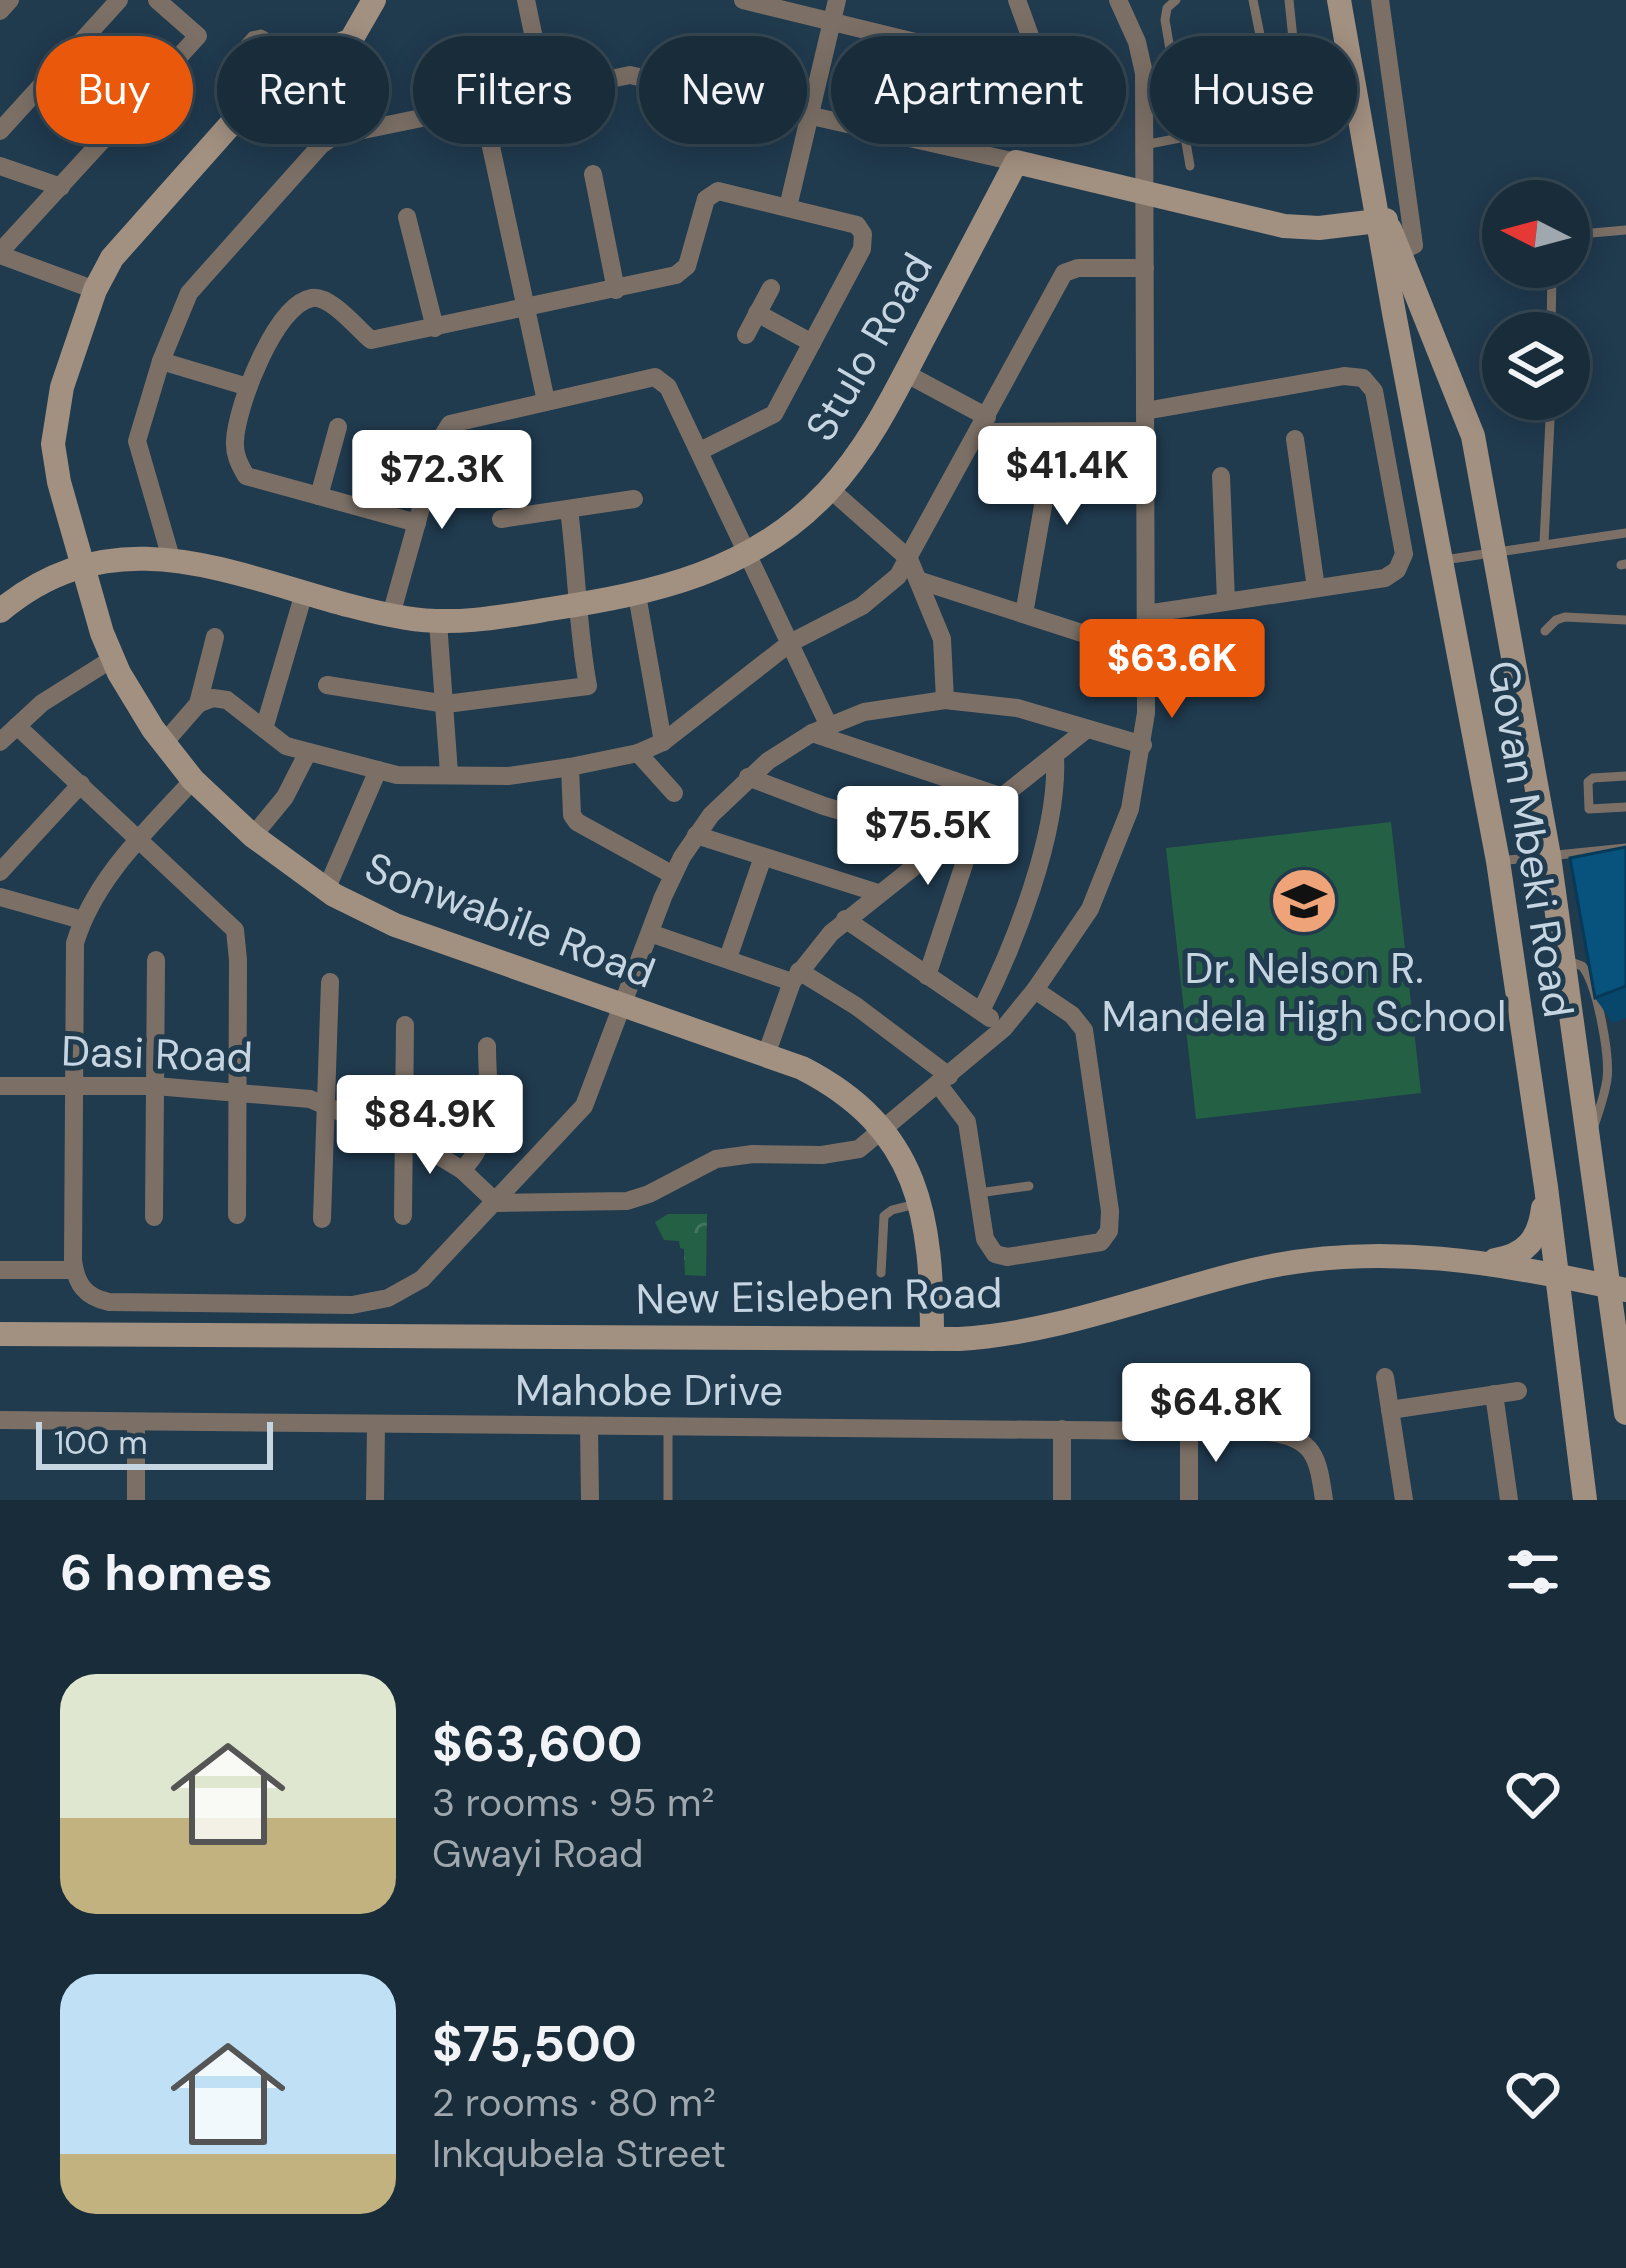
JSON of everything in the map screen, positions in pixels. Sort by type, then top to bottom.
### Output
[{"type":"main road","name":"Sonwabile Road","points":[[352,36],[374,0]]},
{"type":"main road","name":"Govan Mbeki Road","points":[[1340,0],[1498,861],[1586,1500]]},
{"type":"main road","name":"Sonwabile Road","points":[[217,139],[122,244],[95,290],[62,387],[53,444],[59,482],[112,658],[164,743],[193,780],[253,836],[326,890],[380,919],[766,1054],[825,1080],[859,1104],[892,1144],[922,1202],[931,1249],[932,1339]]},
{"type":"main road","points":[[1016,162],[1284,226],[1319,228],[1382,221]]},
{"type":"main road","name":"Stulo Road","points":[[0,611],[33,587],[117,559],[171,558],[391,616],[438,622],[578,605],[687,581],[748,554],[793,524],[864,447],[1016,162]]},
{"type":"main road","name":"Govan Mbeki Road","points":[[1382,221],[1400,253],[1468,417],[1496,551],[1549,856],[1588,1144],[1617,1288],[1626,1413]]},
{"type":"main road","points":[[1480,1262],[1513,1257],[1530,1245],[1541,1222],[1546,1187]]},
{"type":"main road","name":"New Eisleben Road","points":[[0,1334],[932,1339],[1013,1334],[1255,1269],[1376,1255],[1480,1262],[1617,1288]]},
{"type":"street","points":[[0,11],[10,0]]},
{"type":"street","points":[[0,131],[119,0]]},
{"type":"street","points":[[95,290],[0,254],[198,36],[157,0]]},
{"type":"street","points":[[526,0],[534,36]]},
{"type":"street","points":[[743,0],[1013,63],[1027,57],[1033,44],[1017,0]]},
{"type":"street","points":[[788,206],[837,0]]},
{"type":"street","points":[[497,1203],[627,1201],[716,1159],[844,1153],[867,1144],[1004,1028],[1072,938],[1102,885],[1130,809],[1143,746],[1147,648],[1142,57],[1118,0]]},
{"type":"street","points":[[1380,0],[1414,245],[1400,253]]},
{"type":"street","points":[[615,78],[630,75],[1016,162]]},
{"type":"street","points":[[171,558],[137,441],[161,361],[189,293],[322,144]]},
{"type":"street","points":[[490,144],[545,400]]},
{"type":"street","points":[[0,166],[61,187]]},
{"type":"street","points":[[593,174],[616,290]]},
{"type":"street","points":[[417,523],[246,476],[237,459],[235,440],[265,344],[302,302],[324,300],[371,340],[616,290],[683,271],[706,199],[713,192],[852,222],[863,234],[862,249],[774,414],[700,451]]},
{"type":"street","points":[[407,217],[435,328]]},
{"type":"street","points":[[164,743],[198,704],[213,698],[227,700],[277,741],[415,777],[449,773],[508,776],[638,753],[663,742],[790,643],[879,595],[909,560],[1064,274],[1073,268],[1144,268]]},
{"type":"street","points":[[746,335],[771,288]]},
{"type":"street","points":[[757,314],[812,343]]},
{"type":"street","points":[[161,361],[248,387]]},
{"type":"street","points":[[904,374],[983,425],[1056,432],[1145,421],[1344,376],[1369,383],[1403,559],[1392,575],[1146,614]]},
{"type":"street","points":[[391,616],[440,440],[450,424],[655,377],[668,387],[700,451],[790,643],[821,730]]},
{"type":"street","points":[[319,496],[338,427]]},
{"type":"street","points":[[1024,614],[1056,432]]},
{"type":"street","points":[[1294,439],[1316,588]]},
{"type":"street","points":[[1221,476],[1226,601]]},
{"type":"street","points":[[830,489],[909,560],[921,581],[942,639],[945,700]]},
{"type":"street","points":[[501,519],[634,499]]},
{"type":"street","points":[[327,685],[446,704],[588,686],[576,623],[579,580],[568,510]]},
{"type":"street","points":[[921,581],[1147,648]]},
{"type":"street","points":[[264,730],[304,593]]},
{"type":"street","points":[[637,595],[663,742]]},
{"type":"street","points":[[438,622],[449,773]]},
{"type":"street","points":[[198,704],[214,637]]},
{"type":"street","points":[[0,742],[42,703],[112,658]]},
{"type":"street","points":[[193,780],[101,884],[82,920],[74,967],[74,1270],[88,1295],[110,1302],[371,1303],[422,1279],[584,1106],[674,875],[696,835],[748,777],[821,730],[889,706],[945,700],[1017,707],[1143,746]]},
{"type":"street","points":[[16,726],[235,930],[237,1216]]},
{"type":"street","points":[[766,1054],[795,976],[845,920],[1087,729]]},
{"type":"street","points":[[821,730],[1003,797]]},
{"type":"street","points":[[253,836],[285,797],[308,752]]},
{"type":"street","points":[[638,753],[674,793]]},
{"type":"street","points":[[981,1011],[1008,951],[1049,827],[1055,757]]},
{"type":"street","points":[[570,767],[572,814],[577,822],[674,875]]},
{"type":"street","points":[[326,890],[378,770]]},
{"type":"street","points":[[748,777],[943,842]]},
{"type":"street","points":[[0,872],[81,784]]},
{"type":"street","points":[[927,976],[982,813]]},
{"type":"street","points":[[696,835],[878,893]]},
{"type":"street","points":[[728,958],[763,857]]},
{"type":"street","points":[[0,897],[82,920]]},
{"type":"street","points":[[845,920],[1004,1028]]},
{"type":"street","points":[[650,932],[795,976],[876,1020],[944,1080],[967,1122],[987,1244],[1001,1256],[1095,1246],[1108,1231],[1110,1211],[1084,1030],[1072,1015],[1035,990]]},
{"type":"street","points":[[154,1217],[156,959]]},
{"type":"street","points":[[322,1220],[330,982]]},
{"type":"street","points":[[403,1216],[405,1025]]},
{"type":"street","points":[[462,1170],[486,1138],[487,1046]]},
{"type":"street","name":"Dasi Road","points":[[0,1086],[238,1090],[326,1103],[404,1137],[462,1170],[497,1203]]},
{"type":"street","points":[[0,1270],[74,1270]]},
{"type":"street","points":[[1385,1377],[1404,1500]]},
{"type":"street","points":[[1390,1410],[1518,1391]]},
{"type":"street","points":[[1494,1394],[1509,1500]]},
{"type":"street","name":"Mahobe Drive","points":[[0,1420],[1269,1432],[1296,1438],[1315,1454],[1324,1500]]},
{"type":"street","points":[[136,1423],[136,1500]]},
{"type":"street","points":[[374,1500],[376,1424]]},
{"type":"street","points":[[589,1426],[590,1500]]},
{"type":"street","points":[[1062,1429],[1062,1500]]},
{"type":"street","points":[[1189,1431],[1190,1500]]},
{"type":"lane","points":[[1168,36],[1167,8],[1176,0]]},
{"type":"lane","points":[[1253,0],[1261,40],[1268,46],[1293,39],[1289,0]]},
{"type":"lane","points":[[1144,145],[1150,144]]},
{"type":"lane","points":[[1186,144],[1190,166]]},
{"type":"lane","points":[[1590,233],[1626,230]]},
{"type":"lane","points":[[1544,543],[1550,420]]},
{"type":"lane","points":[[1444,560],[1626,533]]},
{"type":"lane","points":[[1545,632],[1565,617],[1626,620]]},
{"type":"lane","points":[[1626,776],[1593,778],[1587,786],[1589,809],[1626,807]]},
{"type":"lane","points":[[1498,861],[1626,848]]},
{"type":"lane","points":[[979,1193],[1030,1186]]},
{"type":"lane","points":[[881,1273],[884,1216],[922,1202]]},
{"type":"lane","points":[[668,1425],[668,1500]]},
{"type":"green space","points":[[1391,822],[1421,1093],[1196,1119],[1166,848]]},
{"type":"green space","points":[[668,1214],[707,1214],[706,1276],[685,1275],[684,1249],[679,1241],[664,1240],[655,1222]]},
{"type":"building","points":[[1626,847],[1626,986],[1595,998],[1570,858]]},
{"type":"place","name":"Dr. Nelson R. Mandela High School","points":[[1304,901]]}]
